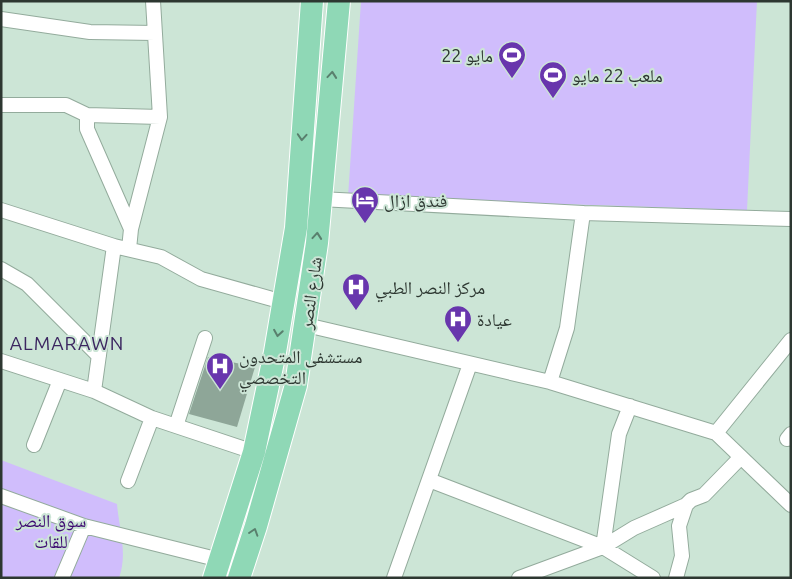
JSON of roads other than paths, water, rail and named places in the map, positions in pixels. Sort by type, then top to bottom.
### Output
[{"type":"main road","name":"شارع النصر","points":[[217,569],[254,452],[296,228],[312,1]]},
{"type":"main road","name":"شارع النصر","points":[[239,578],[296,386],[306,325],[339,1]]},
{"type":"street","points":[[129,249],[130,228],[160,117],[152,1]]},
{"type":"street","points":[[1,19],[90,32],[155,33]]},
{"type":"street","points":[[1,106],[66,105],[87,115],[160,117]]},
{"type":"street","points":[[87,115],[87,129],[130,228]]},
{"type":"street","points":[[320,199],[583,213],[791,219]]},
{"type":"street","points":[[550,382],[568,328],[583,213]]},
{"type":"street","points":[[3,214],[114,246],[161,257],[201,278],[283,302]]},
{"type":"street","points":[[94,390],[114,246]]},
{"type":"street","points":[[1,269],[27,284],[99,356]]},
{"type":"street","points":[[306,325],[550,382],[716,433],[791,505]]},
{"type":"street","points":[[176,426],[205,338]]},
{"type":"street","points":[[716,433],[791,340]]},
{"type":"street","points":[[1,361],[94,390],[152,418],[254,452]]},
{"type":"street","points":[[394,578],[470,364]]},
{"type":"street","points":[[34,445],[60,380]]},
{"type":"street","points":[[603,547],[619,434],[630,406]]},
{"type":"street","points":[[128,481],[152,418]]},
{"type":"street","points":[[676,578],[682,556],[679,526],[686,506],[691,500],[704,495],[741,457]]},
{"type":"street","points":[[429,480],[603,547],[653,578]]},
{"type":"street","points":[[1,496],[84,526],[217,569]]},
{"type":"street","points":[[519,578],[603,547],[634,528],[686,506]]},
{"type":"street","points":[[62,578],[84,526]]},
{"type":"place","name":"22 مايو","points":[[512,79]]},
{"type":"place","name":"ملعب 22 مايو","points":[[553,99]]},
{"type":"place","name":"فندق ازال","points":[[365,224]]},
{"type":"place","name":"مركز النصر الطبي","points":[[356,311]]},
{"type":"place","name":"عيادة","points":[[458,343]]},
{"type":"place","name":"مستشفى المتحدون التخصصي","points":[[220,390]]},
{"type":"district","name":"ALMARAWN","points":[[67,343]]},
{"type":"park label","name":"سوق النصر للقات","points":[[51,530]]}]
